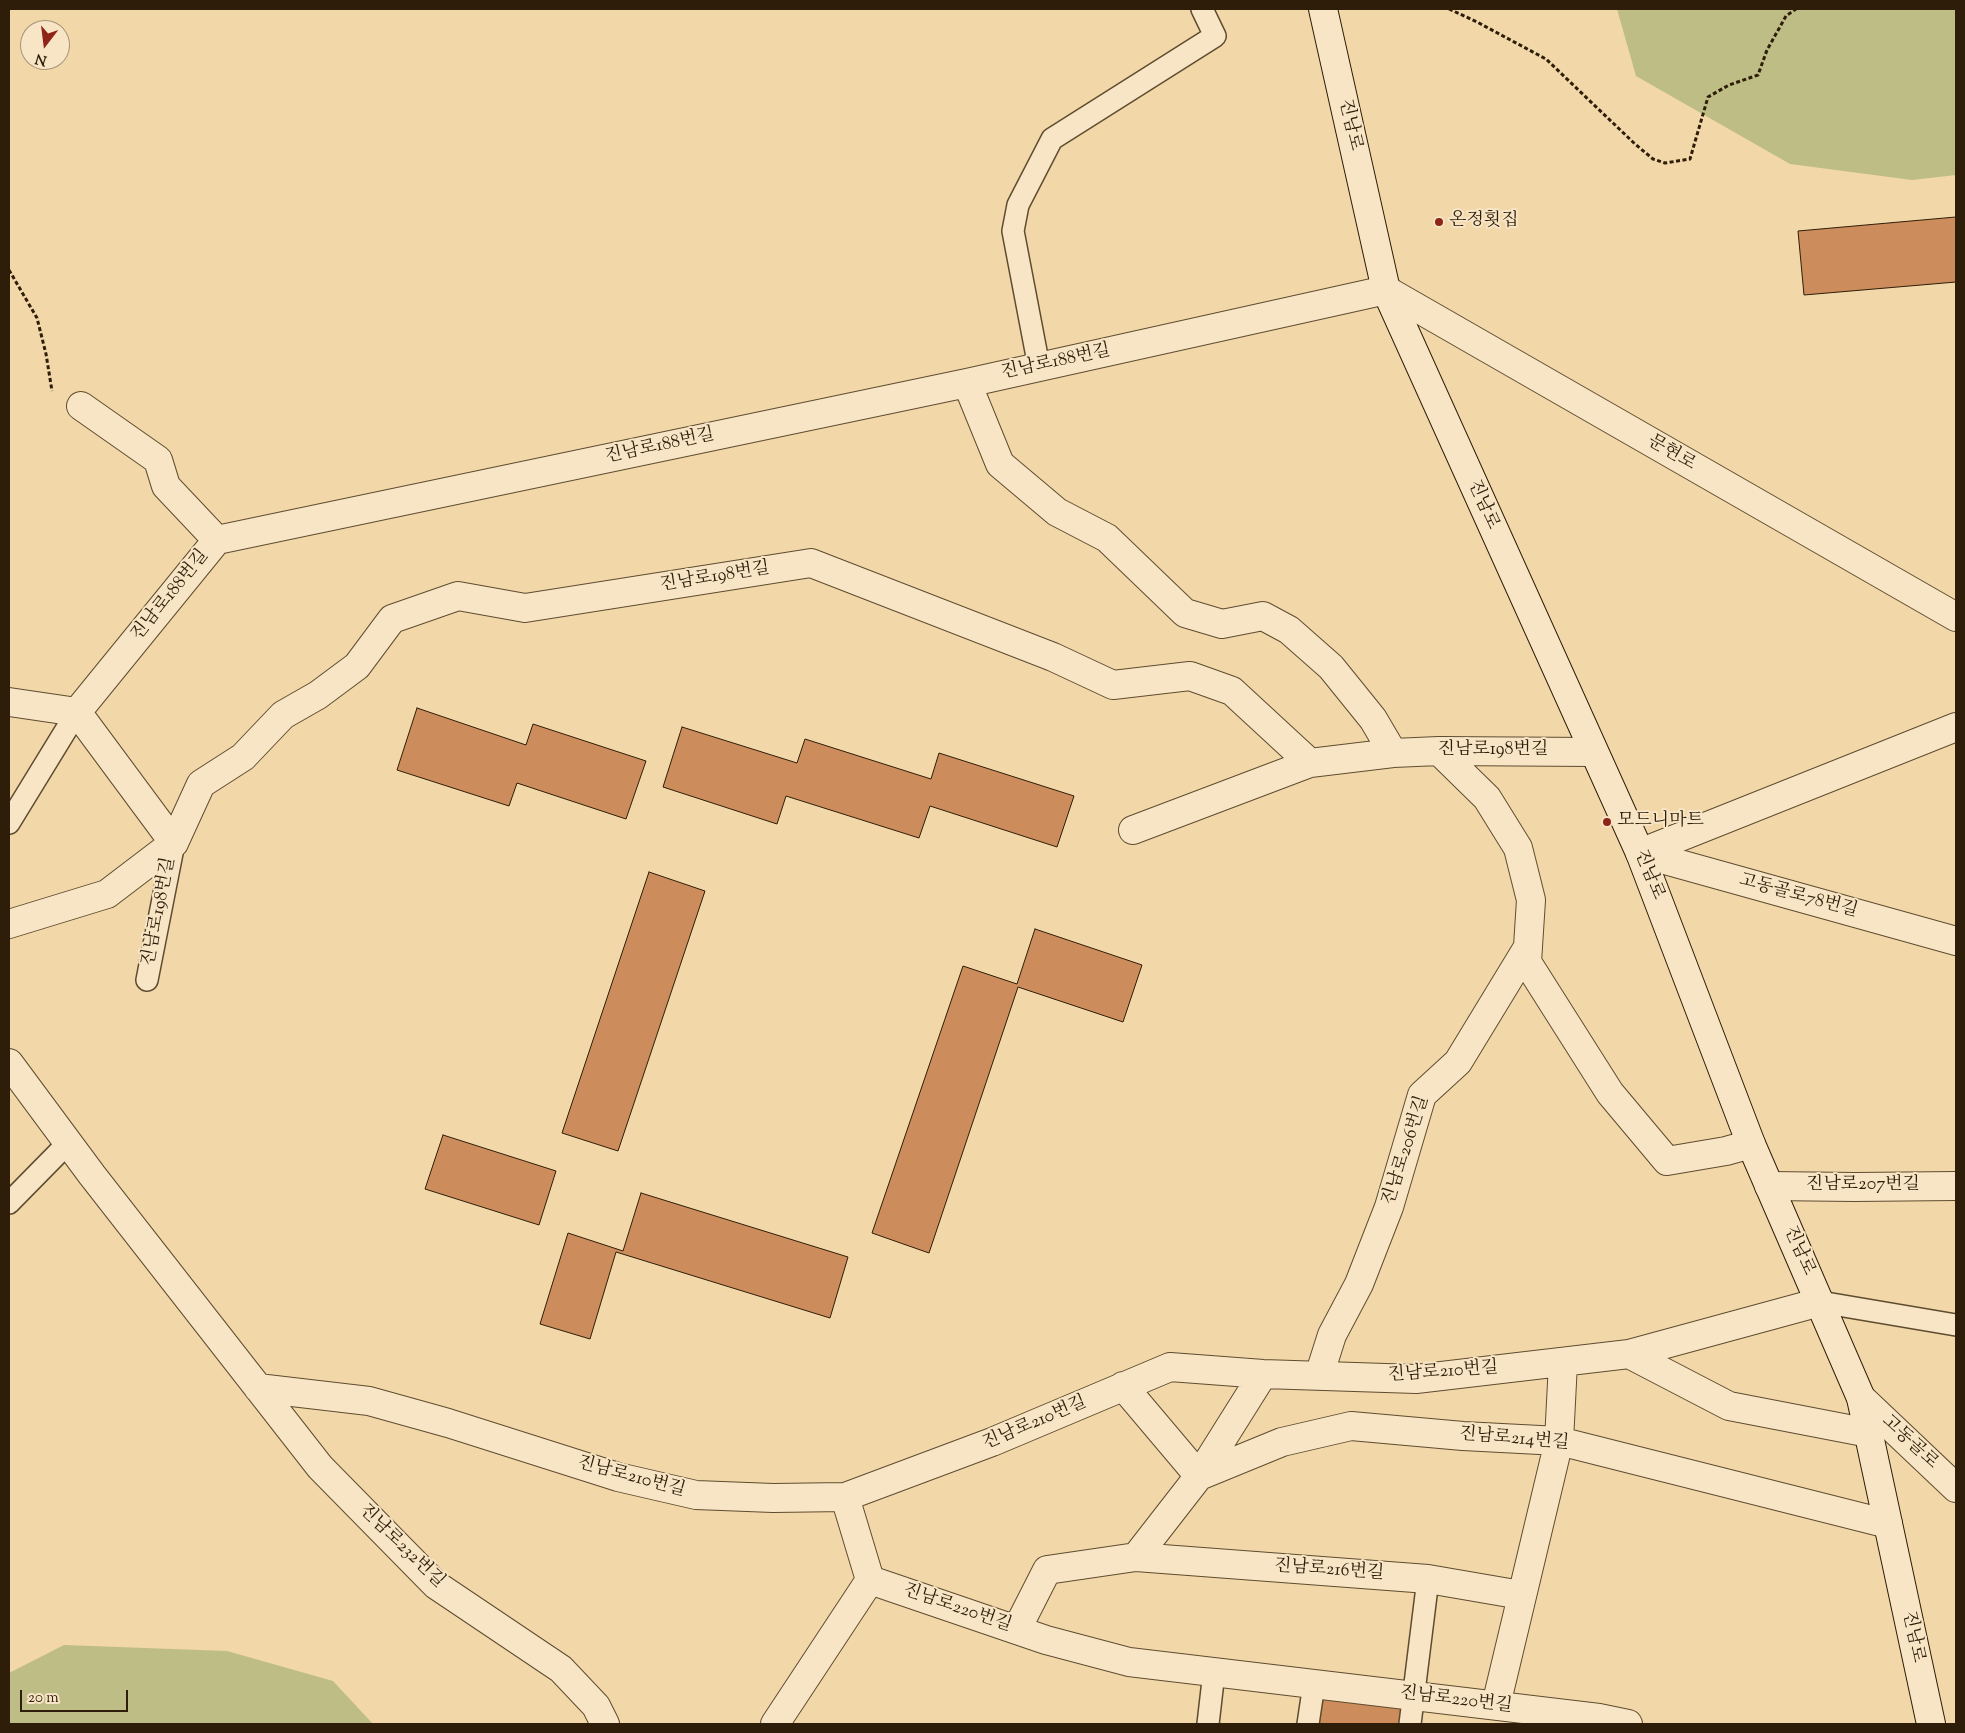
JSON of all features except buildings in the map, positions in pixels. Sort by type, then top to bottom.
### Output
[{"type":"street","name":"진남로","points":[[1323,9],[1386,290],[1640,853],[1751,1144],[1861,1398],[1931,1724]]},
{"type":"street","name":"진남로188번길","points":[[77,712],[217,540],[967,383],[1386,290]]},
{"type":"street","name":"문현로","points":[[1386,290],[1956,617]]},
{"type":"street","points":[[967,383],[1000,464],[1057,512],[1107,538],[1185,613],[1222,624],[1263,616],[1289,630],[1331,667],[1372,719],[1393,753]]},
{"type":"street","points":[[81,406],[158,460],[166,486],[217,540]]},
{"type":"street","name":"진남로198번길","points":[[9,924],[107,894],[174,843],[201,784],[242,757],[284,715],[318,695],[357,666],[392,619],[458,596],[525,608],[811,563],[939,611],[1053,657],[1114,685],[1190,676],[1232,691],[1310,763]]},
{"type":"street","points":[[9,702],[77,712],[174,843]]},
{"type":"street","points":[[1640,853],[1956,727]]},
{"type":"street","name":"진남로198번길","points":[[1133,830],[1310,763],[1393,753],[1439,751],[1593,752]]},
{"type":"street","name":"진남로206번길","points":[[1439,751],[1487,798],[1518,848],[1531,900],[1527,962],[1610,1093],[1667,1162],[1726,1151],[1751,1144]]},
{"type":"street","name":"고동골로78번길","points":[[1640,853],[1956,941]]},
{"type":"street","name":"진남로206번길","points":[[1319,1376],[1332,1335],[1358,1284],[1389,1207],[1422,1094],[1458,1062],[1528,947]]},
{"type":"street","name":"진남로232번길","points":[[9,1063],[68,1143],[320,1467],[436,1585],[561,1668],[596,1706],[605,1724]]},
{"type":"street","name":"진남로207번길","points":[[1769,1186],[1854,1188],[1956,1186]]},
{"type":"street","name":"진남로210번길","points":[[258,1388],[369,1401],[448,1423],[618,1477],[696,1495],[773,1498],[845,1497],[992,1442],[1170,1367],[1263,1374],[1416,1379],[1629,1354],[1820,1302]]},
{"type":"street","points":[[1629,1354],[1729,1406],[1869,1433]]},
{"type":"street","points":[[1496,1705],[1559,1441],[1563,1363]]},
{"type":"street","points":[[1136,1557],[1199,1476],[1263,1374]]},
{"type":"street","points":[[1124,1386],[1199,1476]]},
{"type":"street","name":"고동골로","points":[[1861,1398],[1956,1488]]},
{"type":"street","name":"진남로214번길","points":[[1199,1476],[1282,1442],[1351,1426],[1463,1436],[1559,1441],[1888,1524]]},
{"type":"street","points":[[775,1724],[870,1580],[845,1497]]},
{"type":"street","name":"진남로216번길","points":[[1017,1629],[1047,1570],[1136,1557],[1428,1579],[1521,1595]]},
{"type":"street","name":"진남로220번길","points":[[870,1580],[1046,1640],[1129,1662],[1496,1705],[1599,1718],[1628,1724]]},
{"type":"lane","points":[[1039,367],[1013,231],[1018,205],[1052,139],[1215,36],[1202,9]]},
{"type":"lane","points":[[9,823],[77,712]]},
{"type":"lane","name":"진남로198번길","points":[[147,980],[174,843]]},
{"type":"lane","points":[[9,1202],[68,1143]]},
{"type":"lane","points":[[1820,1302],[1956,1325]]},
{"type":"lane","points":[[1410,1724],[1428,1579]]},
{"type":"lane","points":[[1208,1724],[1214,1672]]},
{"type":"lane","points":[[1308,1724],[1314,1684]]},
{"type":"path","points":[[1449,9],[1546,59],[1635,144],[1653,159],[1666,163],[1690,159],[1708,97],[1729,85],[1758,75],[1767,50],[1781,24],[1786,16],[1796,9]]},
{"type":"path","points":[[9,270],[36,318],[46,354],[53,400],[81,406]]},
{"type":"shaded area","points":[[1617,9],[1956,9],[1956,175],[1912,180],[1790,164],[1636,76]]},
{"type":"shaded area","points":[[64,1645],[227,1651],[333,1681],[373,1724],[9,1724],[9,1673]]},
{"type":"place","name":"온정횟집","points":[[1439,222]]},
{"type":"place","name":"모드니마트","points":[[1607,822]]}]
